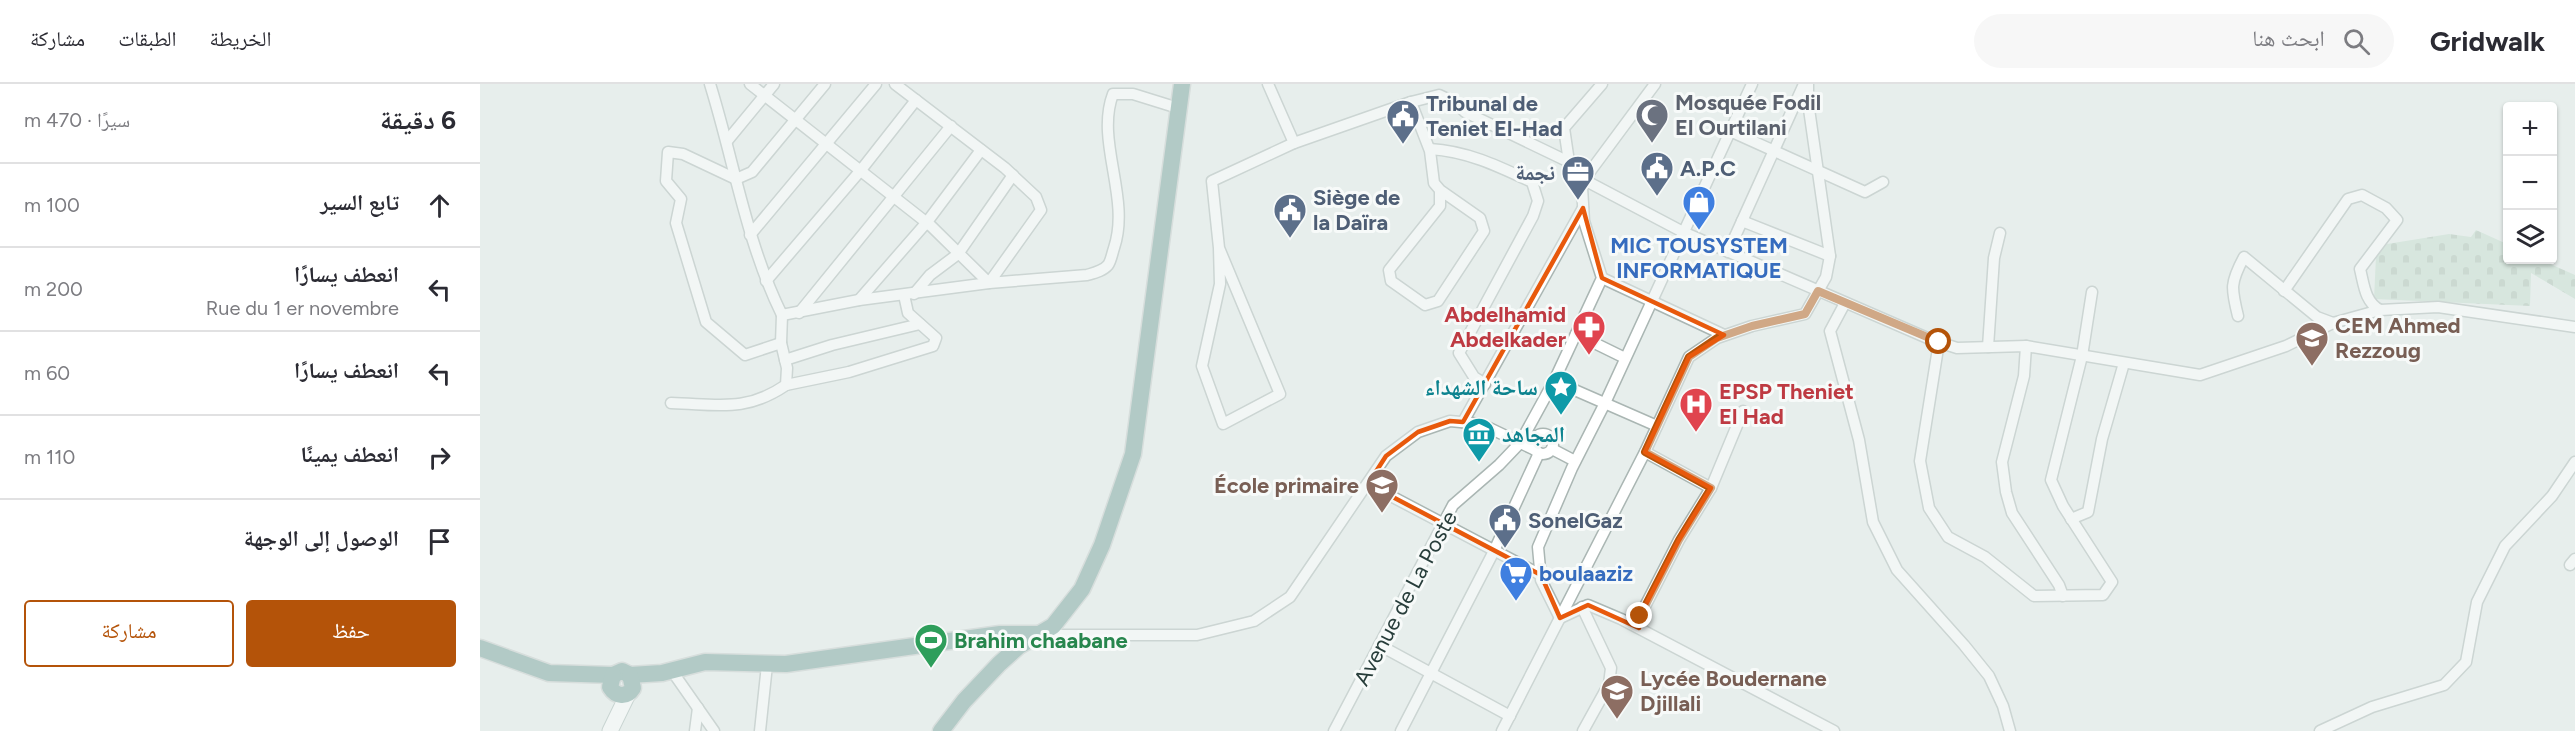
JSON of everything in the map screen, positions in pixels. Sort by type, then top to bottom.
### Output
[{"type":"main road","points":[[941,731],[964,701],[999,664],[1019,646],[1053,626],[1082,589],[1102,545],[1133,454],[1182,84]]},
{"type":"main road","points":[[480,648],[540,671],[577,675],[622,687],[705,662],[767,665],[1000,634],[1037,634]]},
{"type":"street","points":[[710,84],[728,141],[750,235],[766,281],[782,315],[781,343],[785,360],[786,385]]},
{"type":"street","points":[[750,84],[927,222],[989,283]]},
{"type":"street","points":[[728,141],[774,84]]},
{"type":"street","points":[[781,343],[745,355],[706,322],[676,223],[681,199],[666,181],[668,152],[683,154],[736,179],[752,172],[825,84]]},
{"type":"street","points":[[750,235],[876,84]]},
{"type":"street","points":[[895,84],[1013,175],[1036,197],[1041,210],[989,283]]},
{"type":"street","points":[[1268,84],[1294,143]]},
{"type":"street","points":[[1602,84],[1564,128],[1569,162],[1584,183],[1728,252],[1845,303],[1958,348],[2026,346],[2199,375],[2286,346],[2333,323],[2380,310],[2438,307],[2575,327]]},
{"type":"street","points":[[1655,84],[1584,183],[1582,208],[1584,221],[1602,278],[1724,335]]},
{"type":"street","points":[[1560,618],[1541,575],[1538,548],[1575,461],[1605,403],[1650,300],[1752,84]]},
{"type":"street","points":[[1728,252],[1806,84]]},
{"type":"street","points":[[1502,731],[1645,452],[1689,357],[1724,335],[1805,314],[1826,277],[1830,256],[1806,84]]},
{"type":"street","points":[[782,315],[859,300],[989,283],[1087,275],[1102,270],[1109,264],[1118,237],[1118,194],[1107,109],[1113,94],[1133,94],[1178,108]]},
{"type":"street","points":[[1219,248],[1280,394],[1223,424],[1202,366],[1220,284],[1212,181],[1294,143],[1411,102],[1439,95],[1456,103],[1465,112],[1569,162]]},
{"type":"street","points":[[766,281],[861,170],[916,100]]},
{"type":"street","points":[[1411,102],[1430,149],[1434,183],[1440,190],[1480,218],[1484,231],[1438,301],[1425,305],[1391,281],[1389,270],[1440,206],[1440,190]]},
{"type":"street","points":[[799,313],[951,126]]},
{"type":"street","points":[[1730,131],[1865,192],[1883,182]]},
{"type":"street","points":[[1430,149],[1448,150],[1484,159],[1532,182],[1538,201],[1533,216],[1459,352],[1474,377],[1485,384]]},
{"type":"street","points":[[859,300],[927,222],[981,150]]},
{"type":"street","points":[[671,403],[745,405],[769,397],[786,385],[849,372],[933,346],[936,338],[908,313],[909,295],[930,275],[958,254],[1013,175]]},
{"type":"street","points":[[2284,291],[2348,199],[2362,195],[2386,208],[2397,220],[2360,269],[2365,291],[2372,305],[2380,310]]},
{"type":"street","points":[[1463,422],[1582,208]]},
{"type":"street","points":[[1742,220],[1830,256]]},
{"type":"street","points":[[1988,347],[1994,258],[2000,233]]},
{"type":"street","points":[[2238,316],[2231,289],[2236,270],[2244,257],[2317,317],[2333,323]]},
{"type":"street","name":"Avenue de La Poste","points":[[1334,731],[1453,505],[1499,465],[1520,443],[1554,381],[1602,278]]},
{"type":"street","points":[[1939,342],[1920,461],[1929,508],[1948,537],[1985,557],[2034,596],[2103,595],[2112,582],[2072,519],[2051,480],[2082,356],[2092,292]]},
{"type":"street","points":[[1845,303],[1830,331],[1859,440],[1873,522],[1897,570],[1989,676],[2003,706],[2010,731]]},
{"type":"street","points":[[785,360],[832,345],[920,324]]},
{"type":"street","points":[[1576,334],[1625,358]]},
{"type":"street","points":[[2026,346],[2024,376],[2002,462],[2006,492],[2012,513],[2059,585],[2062,596]]},
{"type":"street","points":[[2072,519],[2088,512],[2102,439],[2124,363]]},
{"type":"street","points":[[1554,381],[1657,426]]},
{"type":"street","points":[[1639,628],[1640,616],[1679,540],[1711,488],[1743,411]]},
{"type":"street","points":[[1037,634],[1197,635],[1254,621],[1290,597],[1386,456],[1418,432],[1450,421],[1481,424],[1536,451],[1547,453],[1551,449],[1552,439],[1544,434],[1535,436],[1532,442],[1536,451],[1494,551],[1401,731]]},
{"type":"street","points":[[1551,449],[1575,461]]},
{"type":"street","points":[[1645,452],[1711,488]]},
{"type":"street","points":[[2319,731],[2372,707],[2444,685],[2466,662],[2477,602],[2505,546],[2552,496],[2575,462]]},
{"type":"street","points":[[1368,484],[1541,575]]},
{"type":"street","points":[[1560,618],[1587,605],[1639,628],[1834,731]]},
{"type":"street","points":[[1582,607],[1611,668],[1609,684],[1583,731]]},
{"type":"street","points":[[1379,645],[1510,716]]},
{"type":"street","points":[[760,731],[767,665]]},
{"type":"street","points":[[667,672],[698,708],[714,731]]},
{"type":"street","points":[[609,731],[622,687]]},
{"type":"street","points":[[695,731],[698,708]]},
{"type":"highlighted area","points":[[1583,208],[1602,278],[1724,335],[1689,357],[1645,452],[1711,488],[1679,540],[1640,616],[1639,628],[1588,605],[1560,618],[1541,575],[1368,484],[1386,456],[1418,432],[1450,421],[1463,422]]},
{"type":"green space","points":[[2476,230],[2503,242],[2503,264],[2550,264],[2575,275],[2575,299],[2531,273],[2530,306],[2374,299],[2376,256],[2387,244],[2449,234],[2471,237]]},
{"type":"place","name":"Mosquée Fodil El Ourtilani","points":[[1652,144]]},
{"type":"place","name":"Tribunal de Teniet El-Had","points":[[1403,145]]},
{"type":"place","name":"A.P.C","points":[[1657,197]]},
{"type":"place","name":"نجمة","points":[[1578,201]]},
{"type":"place","name":"MIC TOUSYSTEM INFORMATIQUE","points":[[1699,231]]},
{"type":"place","name":"Siège de la Daïra","points":[[1290,239]]},
{"type":"place","name":"Abdelhamid Abdelkader","points":[[1589,356]]},
{"type":"place","name":"CEM Ahmed Rezzoug","points":[[2312,367]]},
{"type":"place","name":"ساحة الشهداء","points":[[1561,416]]},
{"type":"place","name":"EPSP Theniet El Had","points":[[1696,433]]},
{"type":"place","name":"المجاهد","points":[[1479,463]]},
{"type":"place","name":"École primaire","points":[[1382,514]]},
{"type":"place","name":"SonelGaz","points":[[1505,549]]},
{"type":"place","name":"boulaaziz","points":[[1516,602]]},
{"type":"place","name":"Brahim chaabane","points":[[931,669]]},
{"type":"place","name":"Lycée Boudernane Djillali","points":[[1617,720]]},
{"type":"route","points":[[1640,616],[1679,540],[1711,488],[1645,452],[1689,357],[1717,338],[1752,326],[1805,314],[1818,291],[1939,342]]}]
